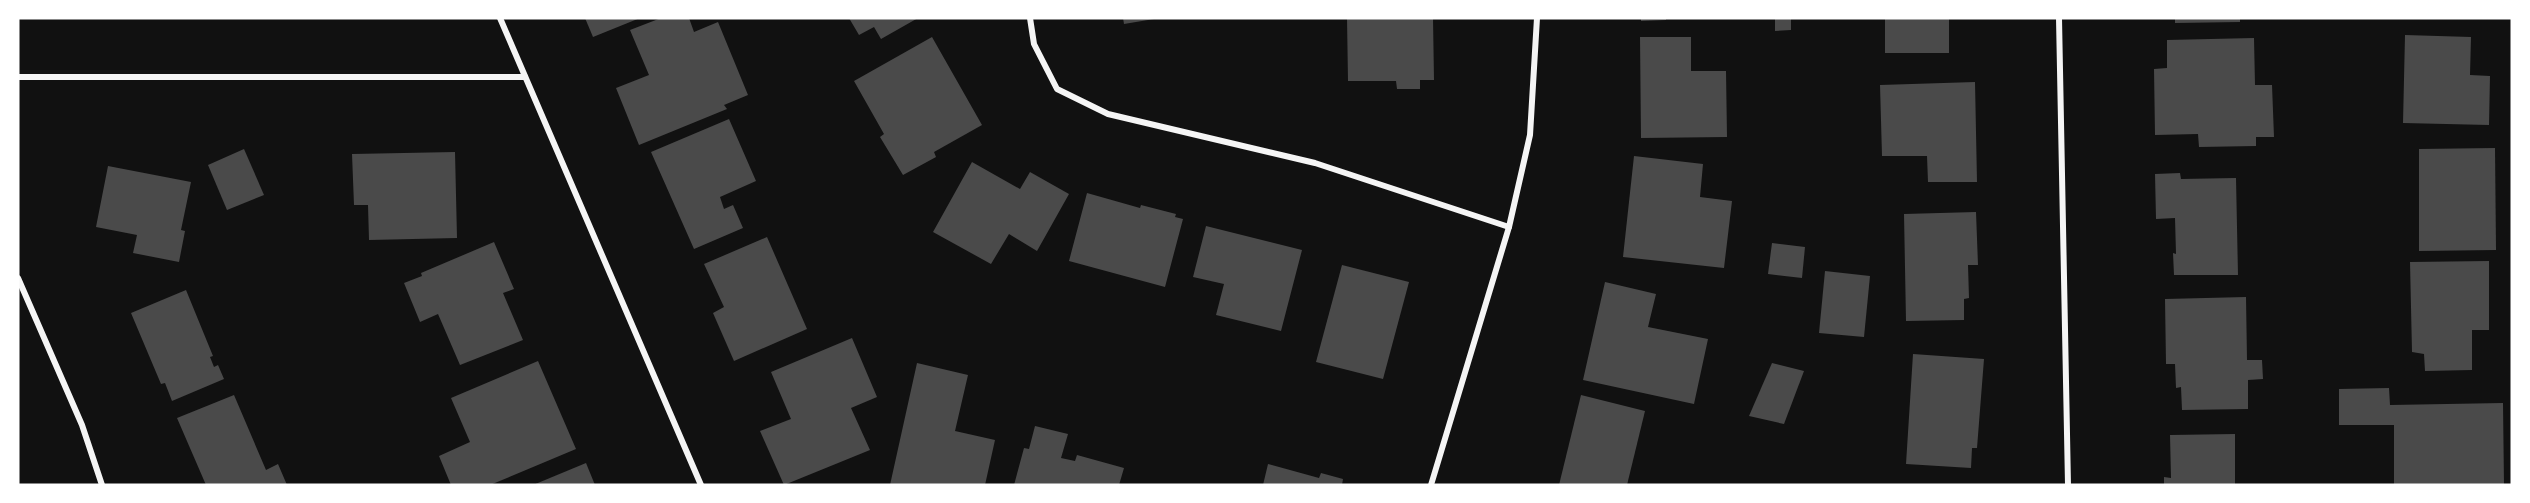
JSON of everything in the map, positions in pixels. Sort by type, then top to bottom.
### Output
[{"type":"street","points":[[500,18],[700,485]]},
{"type":"street","points":[[1030,18],[1034,44],[1057,89],[1108,114],[1315,163],[1509,227]]},
{"type":"street","points":[[1431,485],[1509,227],[1530,135],[1537,18]]},
{"type":"street","points":[[2059,18],[2068,485]]},
{"type":"street","points":[[18,76],[525,78]]},
{"type":"street","points":[[18,278],[82,425],[102,485]]},
{"type":"building","points":[[585,18],[640,18],[593,37]]},
{"type":"building","points":[[661,18],[689,18],[694,32],[718,22],[748,95],[724,105],[727,109],[639,145],[616,88],[649,75],[630,30]]},
{"type":"building","points":[[849,18],[918,18],[881,39],[874,27],[859,35]]},
{"type":"building","points":[[1123,18],[1154,18],[1154,19],[1124,24]]},
{"type":"building","points":[[1347,18],[1433,18],[1434,80],[1420,80],[1420,89],[1397,89],[1396,81],[1348,81]]},
{"type":"building","points":[[1641,18],[1666,18],[1666,20],[1641,21]]},
{"type":"building","points":[[1775,18],[1791,18],[1791,30],[1775,31]]},
{"type":"building","points":[[1885,18],[1949,18],[1949,53],[1885,53]]},
{"type":"building","points":[[2175,18],[2240,18],[2240,22],[2175,23]]},
{"type":"building","points":[[2405,35],[2471,37],[2470,75],[2490,76],[2489,125],[2403,123]]},
{"type":"building","points":[[932,37],[982,125],[934,152],[936,157],[903,175],[880,137],[884,134],[854,81]]},
{"type":"building","points":[[1640,37],[1691,37],[1691,71],[1726,71],[1727,137],[1641,138]]},
{"type":"building","points":[[2254,38],[2255,85],[2272,85],[2274,137],[2256,137],[2256,146],[2199,147],[2198,134],[2155,135],[2154,69],[2167,68],[2167,40]]},
{"type":"building","points":[[1975,82],[1977,182],[1928,182],[1927,156],[1882,156],[1880,85]]},
{"type":"building","points":[[729,119],[756,181],[720,197],[724,209],[733,205],[743,228],[694,249],[651,152]]},
{"type":"building","points":[[2495,148],[2496,250],[2419,251],[2419,149]]},
{"type":"building","points":[[244,149],[264,195],[227,210],[208,165]]},
{"type":"building","points":[[455,152],[457,238],[369,240],[368,205],[354,205],[352,154]]},
{"type":"building","points":[[1634,156],[1703,164],[1700,197],[1732,201],[1724,268],[1623,257]]},
{"type":"building","points":[[972,162],[1020,189],[1030,172],[1069,194],[1037,251],[1009,234],[991,264],[933,232]]},
{"type":"building","points":[[108,166],[191,182],[181,230],[185,231],[179,262],[133,253],[137,235],[96,227]]},
{"type":"building","points":[[2180,173],[2181,179],[2236,178],[2238,275],[2174,275],[2175,218],[2156,219],[2155,174]]},
{"type":"building","points":[[1087,193],[1140,208],[1141,205],[1176,214],[1175,217],[1183,219],[1165,287],[1069,261]]},
{"type":"building","points":[[1976,212],[1978,265],[1968,265],[1969,298],[1964,299],[1964,320],[1906,321],[1904,214]]},
{"type":"building","points":[[1206,226],[1302,250],[1281,331],[1216,315],[1224,284],[1193,277]]},
{"type":"building","points":[[767,237],[807,329],[734,361],[713,313],[724,307],[704,264]]},
{"type":"building","points":[[494,242],[514,289],[503,293],[523,340],[460,365],[438,314],[420,322],[404,283],[422,276],[421,273]]},
{"type":"building","points":[[1772,243],[1805,247],[1802,278],[1768,274]]},
{"type":"building","points":[[2489,261],[2489,330],[2472,330],[2472,370],[2425,371],[2424,354],[2412,352],[2410,262]]},
{"type":"building","points":[[1342,265],[1409,282],[1383,379],[1316,362]]},
{"type":"building","points":[[1825,271],[1870,276],[1864,337],[1819,333]]},
{"type":"building","points":[[1605,282],[1656,294],[1648,327],[1708,339],[1694,404],[1583,380]]},
{"type":"building","points":[[186,290],[213,356],[210,357],[214,367],[218,365],[224,379],[172,401],[165,383],[161,384],[131,313]]},
{"type":"building","points":[[2246,297],[2247,360],[2262,360],[2263,379],[2248,380],[2248,409],[2182,410],[2181,387],[2176,388],[2175,364],[2166,364],[2165,299]]},
{"type":"building","points":[[852,338],[877,397],[851,408],[870,450],[784,485],[760,431],[791,419],[771,372]]},
{"type":"building","points":[[1913,354],[1984,359],[1977,448],[1972,448],[1971,468],[1906,464]]},
{"type":"building","points":[[538,361],[576,449],[490,485],[451,485],[439,456],[470,442],[451,398]]},
{"type":"building","points":[[917,363],[968,375],[955,431],[995,440],[985,485],[890,485]]},
{"type":"building","points":[[1772,363],[1804,371],[1784,424],[1749,416]]},
{"type":"building","points":[[2389,388],[2390,405],[2503,403],[2504,485],[2394,485],[2394,425],[2339,425],[2339,389]]},
{"type":"building","points":[[234,395],[266,470],[278,464],[287,485],[206,485],[177,418]]},
{"type":"building","points":[[1581,395],[1645,411],[1627,485],[1559,485]]},
{"type":"building","points":[[1035,426],[1068,434],[1061,458],[1075,461],[1077,455],[1124,468],[1119,485],[1014,485],[1024,448],[1029,449]]},
{"type":"building","points":[[2235,434],[2235,485],[2164,485],[2164,477],[2171,478],[2170,435]]},
{"type":"building","points":[[586,463],[595,485],[533,485]]},
{"type":"building","points":[[1268,464],[1319,478],[1321,473],[1343,479],[1342,485],[1263,485]]}]
